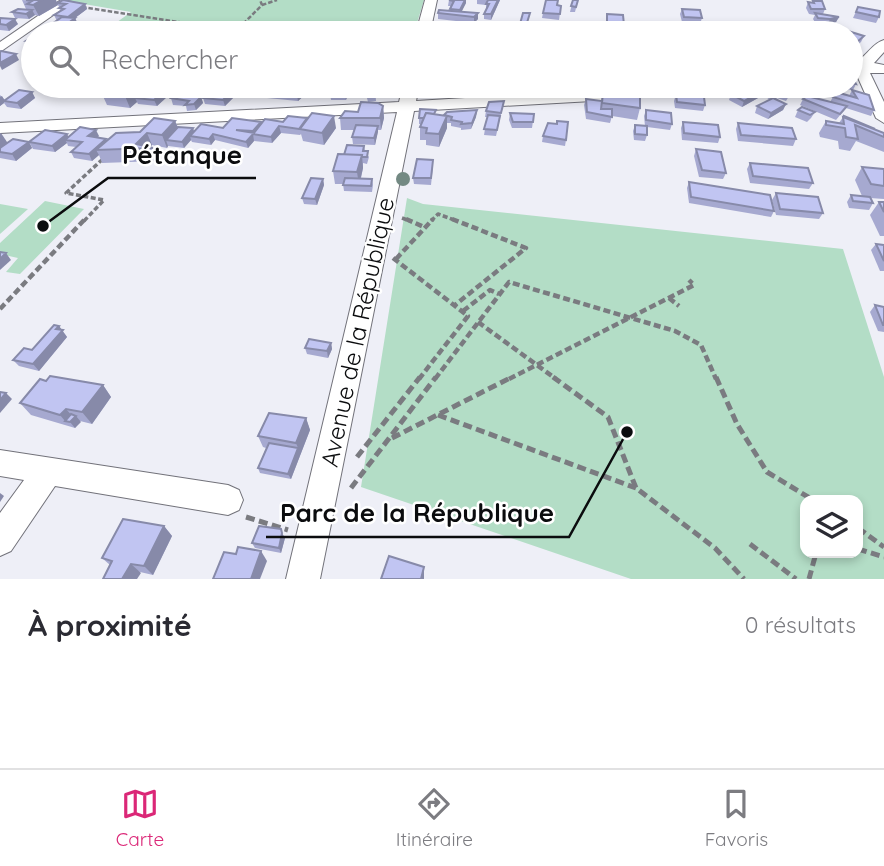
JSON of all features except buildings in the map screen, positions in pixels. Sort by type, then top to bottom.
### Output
[{"type":"street","points":[[48,0],[65,3]]},
{"type":"street","points":[[426,21],[431,0]]},
{"type":"street","points":[[39,21],[65,3]]},
{"type":"street","points":[[0,48],[21,33]]},
{"type":"street","points":[[863,62],[884,44]]},
{"type":"street","points":[[863,67],[884,69]]},
{"type":"street","points":[[863,75],[884,118]]},
{"type":"street","points":[[0,128],[148,122],[389,98]]},
{"type":"street","name":"Avenue de la République","points":[[303,579],[409,98]]},
{"type":"street","points":[[0,463],[228,500]]},
{"type":"street","points":[[0,540],[48,471]]},
{"type":"path","points":[[260,0],[262,5]]},
{"type":"path","points":[[247,21],[262,5],[277,0]]},
{"type":"path","points":[[65,3],[172,21]]},
{"type":"path","points":[[0,309],[104,200],[66,192],[107,155]]},
{"type":"path","points":[[356,458],[468,316],[393,258],[438,214],[526,248],[455,305]]},
{"type":"path","points":[[396,230],[398,216],[424,227]]},
{"type":"path","points":[[388,440],[694,285],[689,280]]},
{"type":"path","points":[[353,470],[347,493],[509,282],[675,331],[701,345],[737,424],[767,472],[805,495]]},
{"type":"path","points":[[463,311],[490,290],[499,295]]},
{"type":"path","points":[[669,298],[679,306]]},
{"type":"path","points":[[478,322],[608,417],[636,488]]},
{"type":"path","points":[[438,414],[636,488],[715,548],[744,579]]},
{"type":"path","points":[[863,532],[884,547]]},
{"type":"path","points":[[750,544],[796,579]]},
{"type":"path","points":[[863,551],[884,557]]},
{"type":"path","points":[[809,579],[815,558]]},
{"type":"green space","points":[[60,0],[424,0],[418,21],[119,21],[131,12]]},
{"type":"green space","points":[[407,198],[423,204],[843,249],[884,377],[884,579],[631,579],[361,487]]},
{"type":"green space","points":[[45,201],[84,209],[20,274],[6,272],[18,258],[0,254],[0,243]]},
{"type":"green space","points":[[0,204],[28,209],[0,234]]},
{"type":"place","name":"Pétanque","points":[[43,226]]},
{"type":"place","name":"Parc de la République","points":[[627,432]]}]
